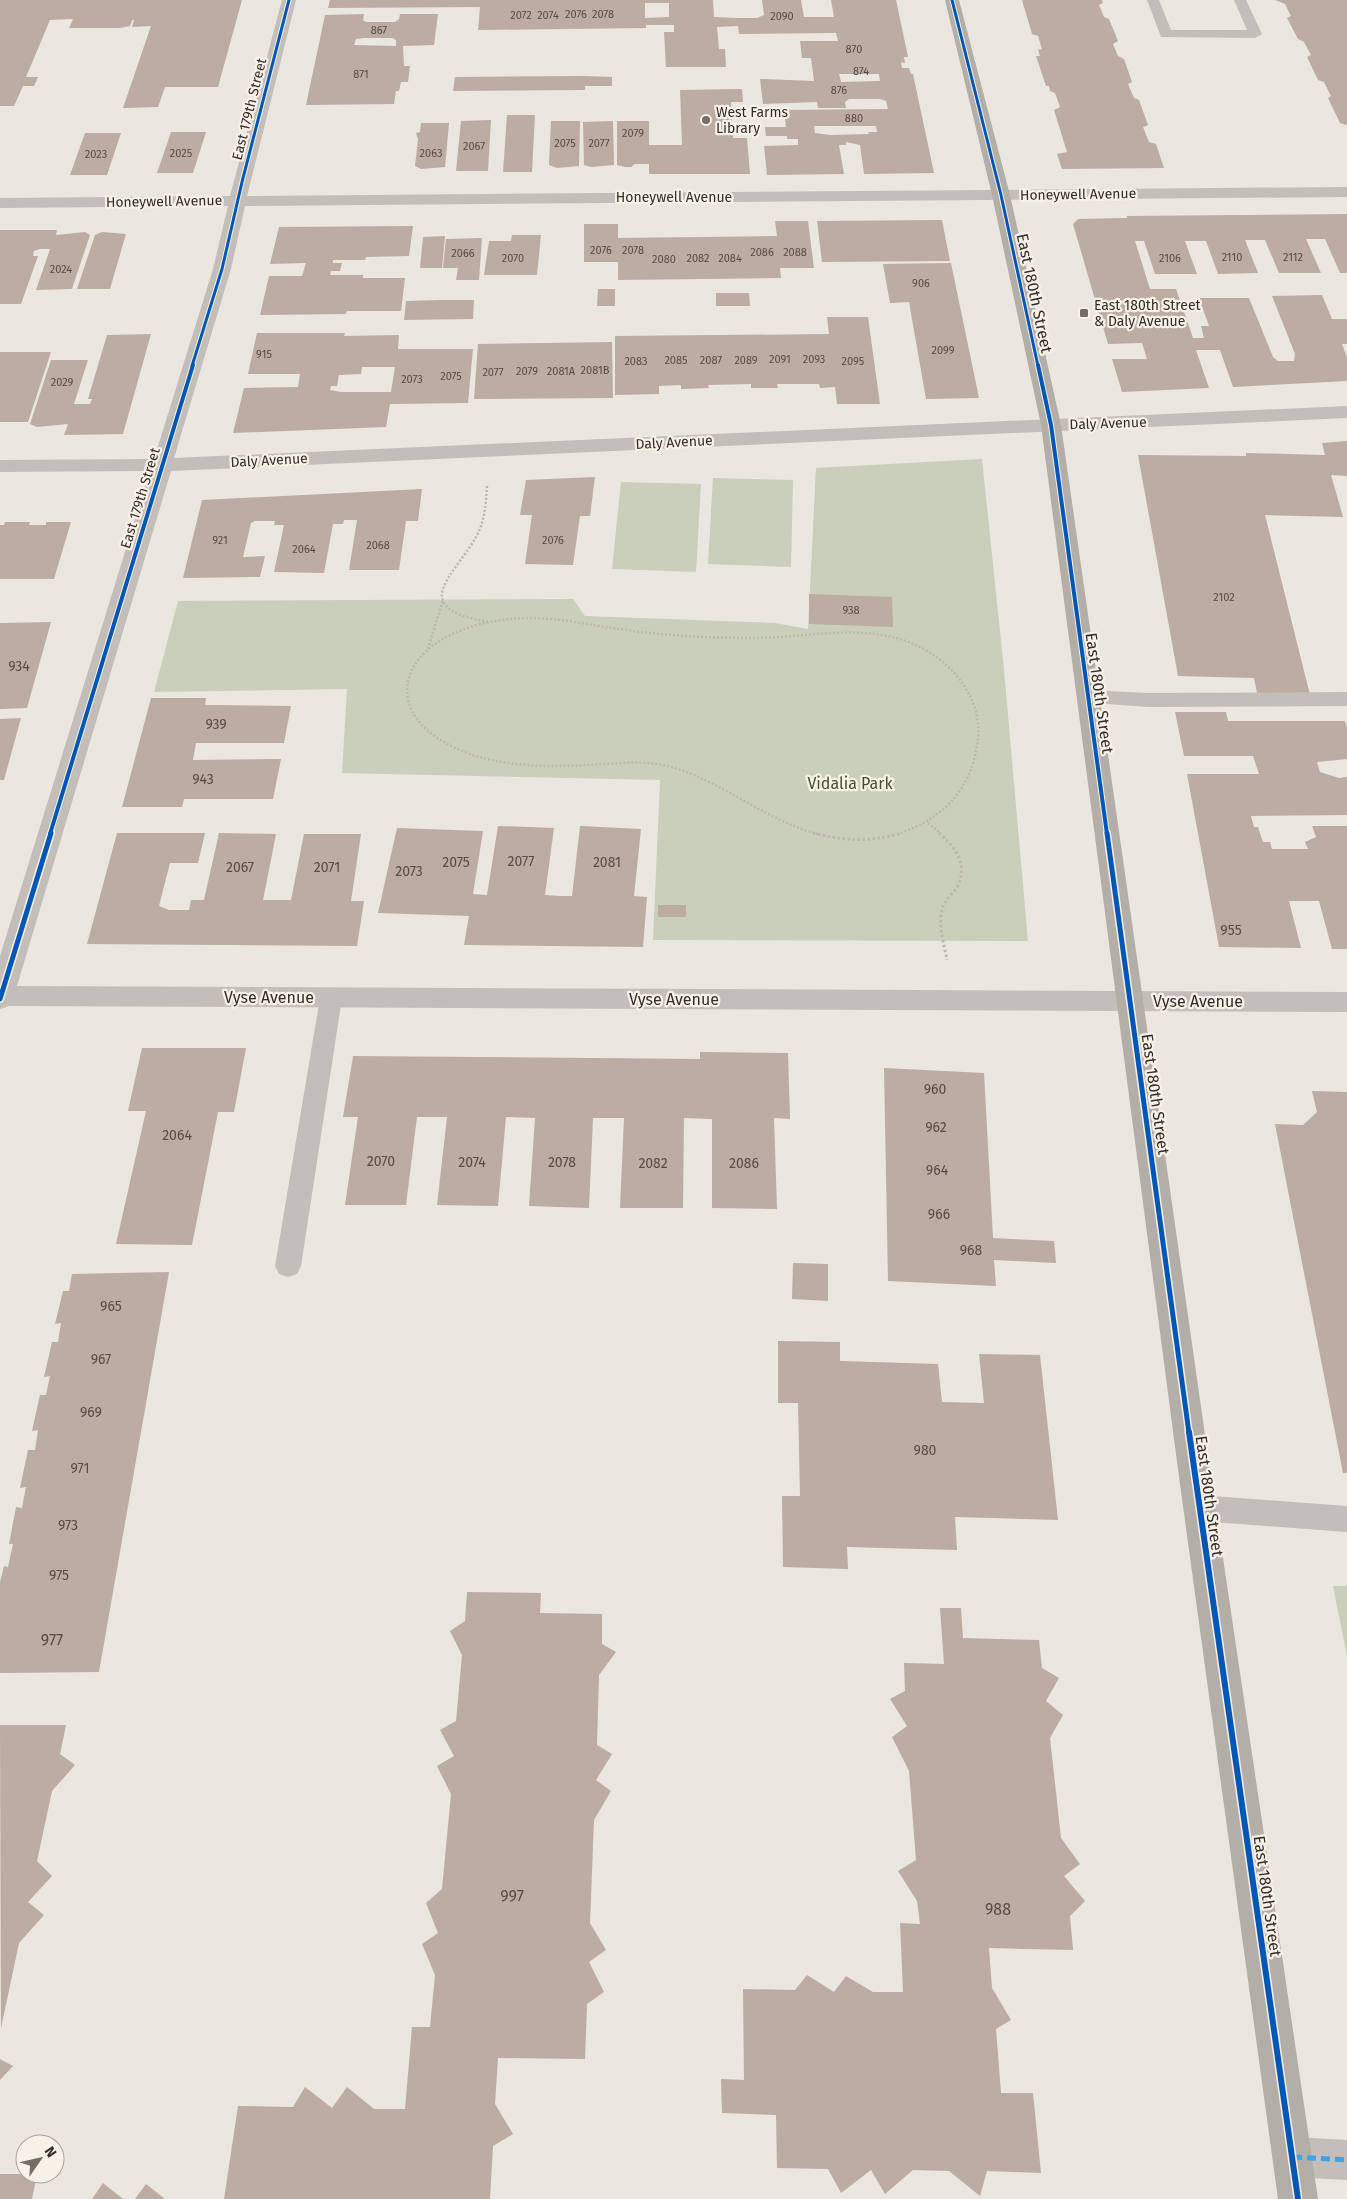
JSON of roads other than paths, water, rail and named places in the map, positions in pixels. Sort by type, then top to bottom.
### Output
[{"type":"main road","name":"East 180th Street","points":[[952,0],[1001,195],[1051,425],[1200,1508],[1298,2199]]},
{"type":"street","name":"East 179th Street","points":[[0,997],[222,269],[289,0]]},
{"type":"street","name":"Honeywell Avenue","points":[[0,203],[1347,192]]},
{"type":"street","name":"Daly Avenue","points":[[0,466],[162,465],[1347,412]]},
{"type":"street","name":"Vyse Avenue","points":[[0,997],[1347,1002]]},
{"type":"street","points":[[1293,2157],[1347,2160]]},
{"type":"lane","points":[[1153,0],[1166,34],[1255,34],[1240,0]]},
{"type":"lane","points":[[1088,697],[1148,700],[1347,699]]},
{"type":"lane","points":[[288,1266],[331,998]]},
{"type":"lane","points":[[1200,1508],[1347,1519]]},
{"type":"place","name":"West Farms Library","points":[[706,120]]},
{"type":"place","name":"East 180th Street & Daly Avenue","points":[[1084,313]]},
{"type":"park label","name":"Vidalia Park","points":[[850,783]]}]
